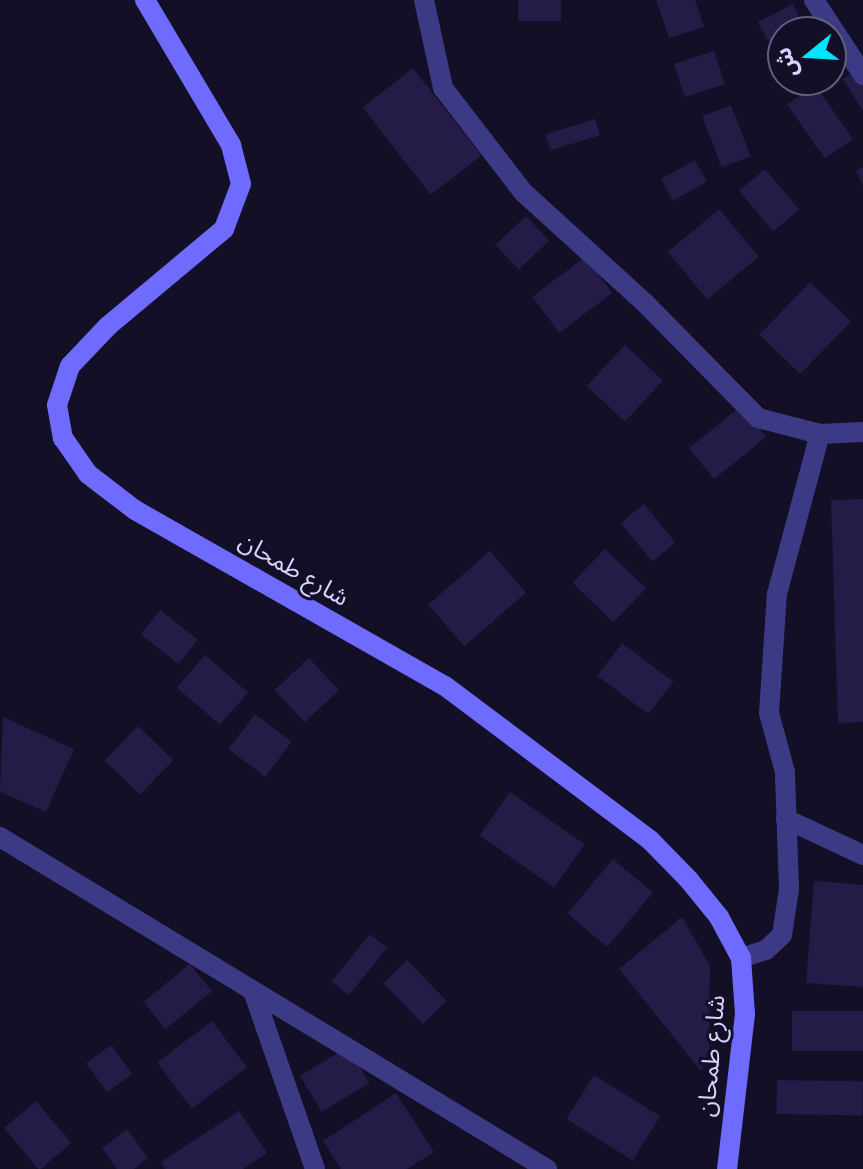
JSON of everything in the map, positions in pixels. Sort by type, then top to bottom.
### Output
[{"type":"street","name":"شارع طمحان","points":[[145,0],[231,145],[241,184],[224,229],[108,326],[70,366],[57,405],[63,438],[88,474],[135,510],[445,686],[650,840],[719,917],[741,958],[745,1014],[727,1169]]},
{"type":"street","points":[[424,0],[443,88],[523,192],[645,303],[758,418],[820,434],[863,432]]},
{"type":"street","points":[[814,0],[863,75]]},
{"type":"street","points":[[741,958],[766,950],[782,935],[789,889],[785,772],[769,713],[777,594],[820,434]]},
{"type":"street","points":[[786,819],[863,855]]},
{"type":"street","points":[[0,837],[547,1169]]},
{"type":"street","points":[[253,991],[315,1169]]},
{"type":"building","points":[[518,0],[561,0],[561,21],[518,21]]},
{"type":"building","points":[[656,0],[695,0],[704,27],[669,38]]},
{"type":"building","points":[[793,4],[799,16],[770,16]]},
{"type":"building","points":[[767,17],[767,39],[758,22]]},
{"type":"building","points":[[714,51],[725,84],[685,97],[674,64]]},
{"type":"building","points":[[863,66],[863,111],[847,85],[847,76]]},
{"type":"building","points":[[413,68],[481,155],[431,195],[363,107]]},
{"type":"building","points":[[799,96],[823,96],[853,139],[825,159],[787,105]]},
{"type":"building","points":[[731,105],[751,156],[722,167],[702,116]]},
{"type":"building","points":[[595,119],[600,135],[550,150],[545,134]]},
{"type":"building","points":[[695,160],[707,182],[673,201],[661,179]]},
{"type":"building","points":[[863,167],[863,185],[856,171]]},
{"type":"building","points":[[765,169],[799,210],[773,231],[739,191]]},
{"type":"building","points":[[719,209],[759,256],[708,300],[668,252]]},
{"type":"building","points":[[526,216],[549,241],[518,270],[495,245]]},
{"type":"building","points":[[585,257],[612,293],[559,333],[532,297]]},
{"type":"building","points":[[810,282],[851,322],[800,374],[759,335]]},
{"type":"building","points":[[625,345],[663,380],[625,421],[587,386]]},
{"type":"building","points":[[741,406],[766,437],[714,479],[689,448]]},
{"type":"building","points":[[863,499],[863,722],[838,723],[831,500]]},
{"type":"building","points":[[644,504],[675,543],[652,562],[621,523]]},
{"type":"building","points":[[605,549],[646,589],[613,622],[572,583]]},
{"type":"building","points":[[490,551],[526,593],[464,646],[428,605]]},
{"type":"building","points":[[160,610],[198,640],[179,664],[141,634]]},
{"type":"building","points":[[622,643],[673,682],[648,714],[597,676]]},
{"type":"building","points":[[205,655],[248,692],[220,725],[177,687]]},
{"type":"building","points":[[309,658],[339,690],[305,722],[275,690]]},
{"type":"building","points":[[255,714],[292,742],[265,777],[229,749]]},
{"type":"building","points":[[3,717],[74,749],[46,812],[0,792]]},
{"type":"building","points":[[138,726],[173,760],[140,795],[105,761]]},
{"type":"building","points":[[510,792],[585,844],[554,888],[480,835]]},
{"type":"building","points":[[613,859],[653,892],[607,947],[567,913]]},
{"type":"building","points":[[814,881],[863,885],[863,987],[806,983]]},
{"type":"building","points":[[682,917],[710,966],[709,1049],[701,1071],[619,969]]},
{"type":"building","points":[[370,934],[387,948],[349,995],[332,981]]},
{"type":"building","points":[[407,960],[447,1001],[423,1024],[383,983]]},
{"type":"building","points":[[190,964],[212,991],[165,1029],[143,1002]]},
{"type":"building","points":[[792,1011],[863,1011],[863,1051],[792,1051]]},
{"type":"building","points":[[212,1021],[247,1067],[192,1109],[157,1063]]},
{"type":"building","points":[[111,1045],[132,1074],[107,1092],[86,1063]]},
{"type":"building","points":[[348,1047],[370,1083],[322,1112],[300,1076]]},
{"type":"building","points":[[594,1075],[660,1116],[633,1160],[566,1119]]},
{"type":"building","points":[[777,1080],[863,1082],[862,1115],[776,1114]]},
{"type":"building","points":[[396,1093],[434,1152],[407,1169],[341,1169],[323,1141]]},
{"type":"building","points":[[36,1101],[71,1143],[38,1169],[4,1128]]},
{"type":"building","points":[[239,1111],[267,1153],[243,1169],[165,1169],[161,1162]]},
{"type":"building","points":[[127,1129],[148,1158],[134,1169],[117,1169],[102,1148]]}]
